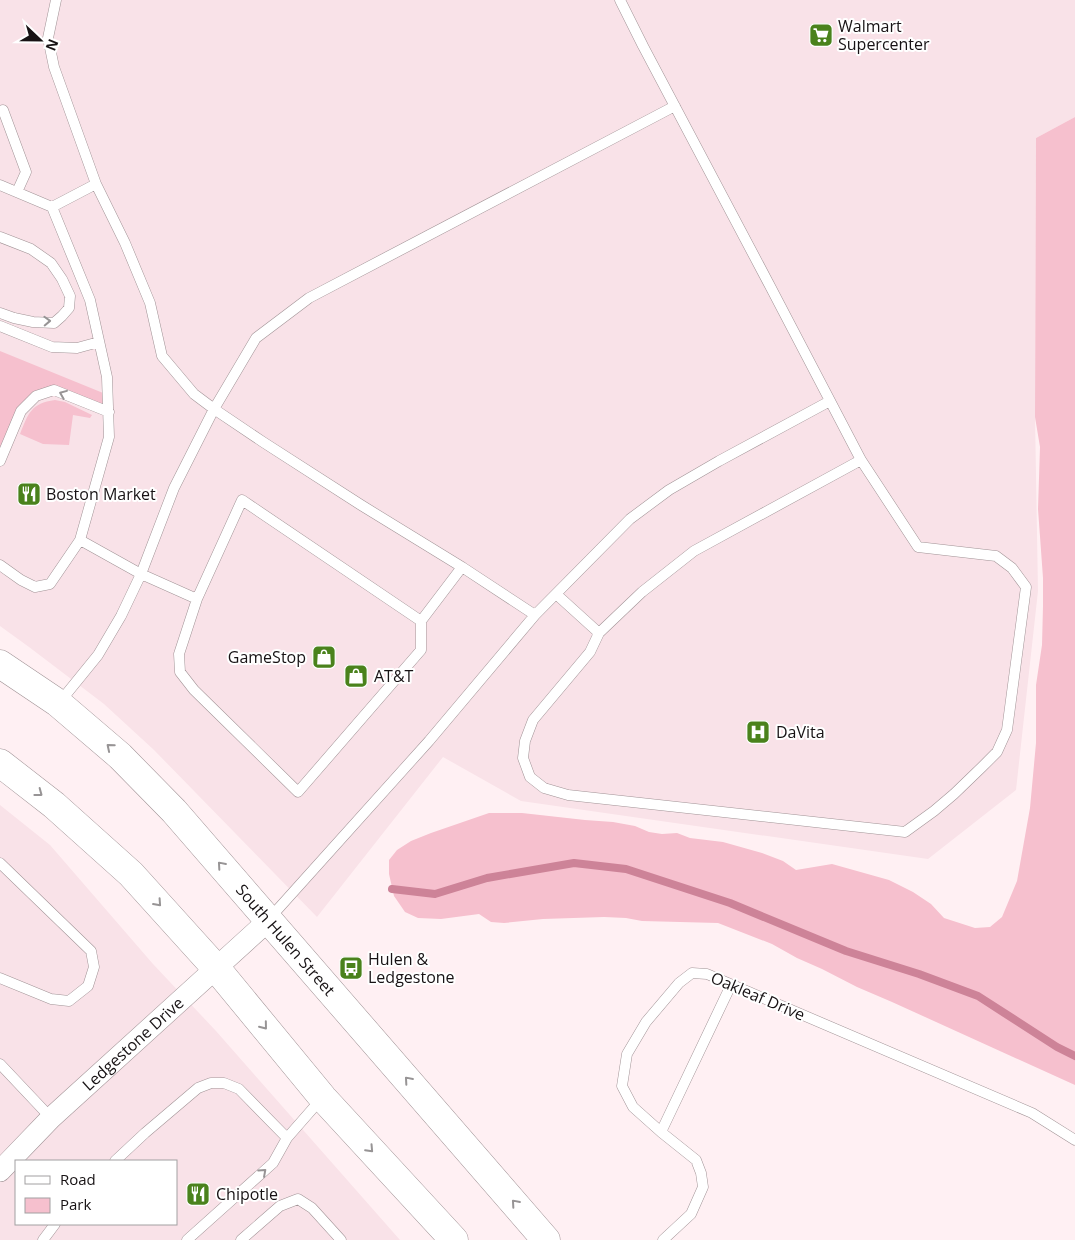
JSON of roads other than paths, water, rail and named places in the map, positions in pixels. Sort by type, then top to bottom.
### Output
[{"type":"main road","name":"South Hulen Street","points":[[0,664],[58,703],[120,756],[174,810],[546,1240]]},
{"type":"main road","points":[[3,770],[54,804],[131,874],[216,968],[323,1098],[454,1240]]},
{"type":"street","name":"Ledgestone Drive","points":[[0,1171],[50,1118],[269,920]]},
{"type":"lane","points":[[56,0],[48,38],[54,67],[96,184],[125,244],[150,303],[162,356],[194,394],[214,410],[535,615]]},
{"type":"lane","points":[[620,0],[861,460],[918,547],[996,556],[1012,568],[1026,587],[1007,730],[997,752],[954,794],[905,832],[568,795],[544,788],[530,777],[523,758],[525,741],[533,720],[584,660],[599,633],[642,592],[694,551],[861,460]]},
{"type":"lane","points":[[58,703],[98,655],[121,616],[174,488],[214,410],[256,338],[309,298],[675,106]]},
{"type":"lane","points":[[3,110],[26,172],[17,192]]},
{"type":"lane","points":[[52,207],[96,184]]},
{"type":"lane","points":[[0,185],[52,207],[90,300],[107,377],[110,437],[80,540],[50,584],[35,587],[21,580],[0,565]]},
{"type":"lane","points":[[0,236],[30,249],[50,263],[62,279],[70,296],[69,308],[54,323],[33,322],[14,318],[0,312]]},
{"type":"lane","points":[[0,326],[52,347],[77,348],[99,342]]},
{"type":"lane","points":[[0,461],[21,410],[36,396],[54,390],[108,412]]},
{"type":"lane","points":[[269,920],[429,741],[535,615],[630,519],[669,490],[830,401]]},
{"type":"lane","points":[[421,621],[242,500],[197,599],[178,654],[180,672],[194,690],[298,792],[421,650],[421,621],[462,567]]},
{"type":"lane","points":[[80,540],[140,574],[197,599]]},
{"type":"lane","points":[[556,594],[599,633]]},
{"type":"lane","points":[[0,863],[90,950],[94,966],[88,986],[69,1001],[51,999],[0,978]]},
{"type":"lane","name":"Oakleaf Drive","points":[[663,1240],[691,1214],[703,1186],[701,1173],[696,1160],[633,1107],[622,1086],[627,1054],[646,1022],[679,983],[692,973],[707,974],[1032,1113],[1075,1140]]},
{"type":"lane","points":[[661,1132],[731,984]]},
{"type":"lane","points":[[0,1064],[50,1118]]},
{"type":"lane","points":[[116,1160],[198,1088],[211,1083],[224,1083],[239,1089],[287,1138]]},
{"type":"lane","points":[[187,1240],[273,1163],[287,1138],[323,1098]]},
{"type":"lane","points":[[242,1240],[280,1206],[298,1199],[312,1208],[341,1240]]},
{"type":"lane","points":[[43,1240],[54,1225]]},
{"type":"waterway","points":[[392,889],[435,894],[487,878],[574,863],[626,869],[730,903],[846,951],[919,974],[978,996],[1057,1047],[1075,1056]]},
{"type":"place","name":"Walmart Supercenter","points":[[821,35]]},
{"type":"place","name":"Boston Market","points":[[29,494]]},
{"type":"place","name":"GameStop","points":[[324,657]]},
{"type":"place","name":"AT&T","points":[[356,676]]},
{"type":"place","name":"DaVita","points":[[758,732]]},
{"type":"place","name":"Hulen & Ledgestone","points":[[351,968]]},
{"type":"place","name":"Chipotle","points":[[198,1194]]}]
